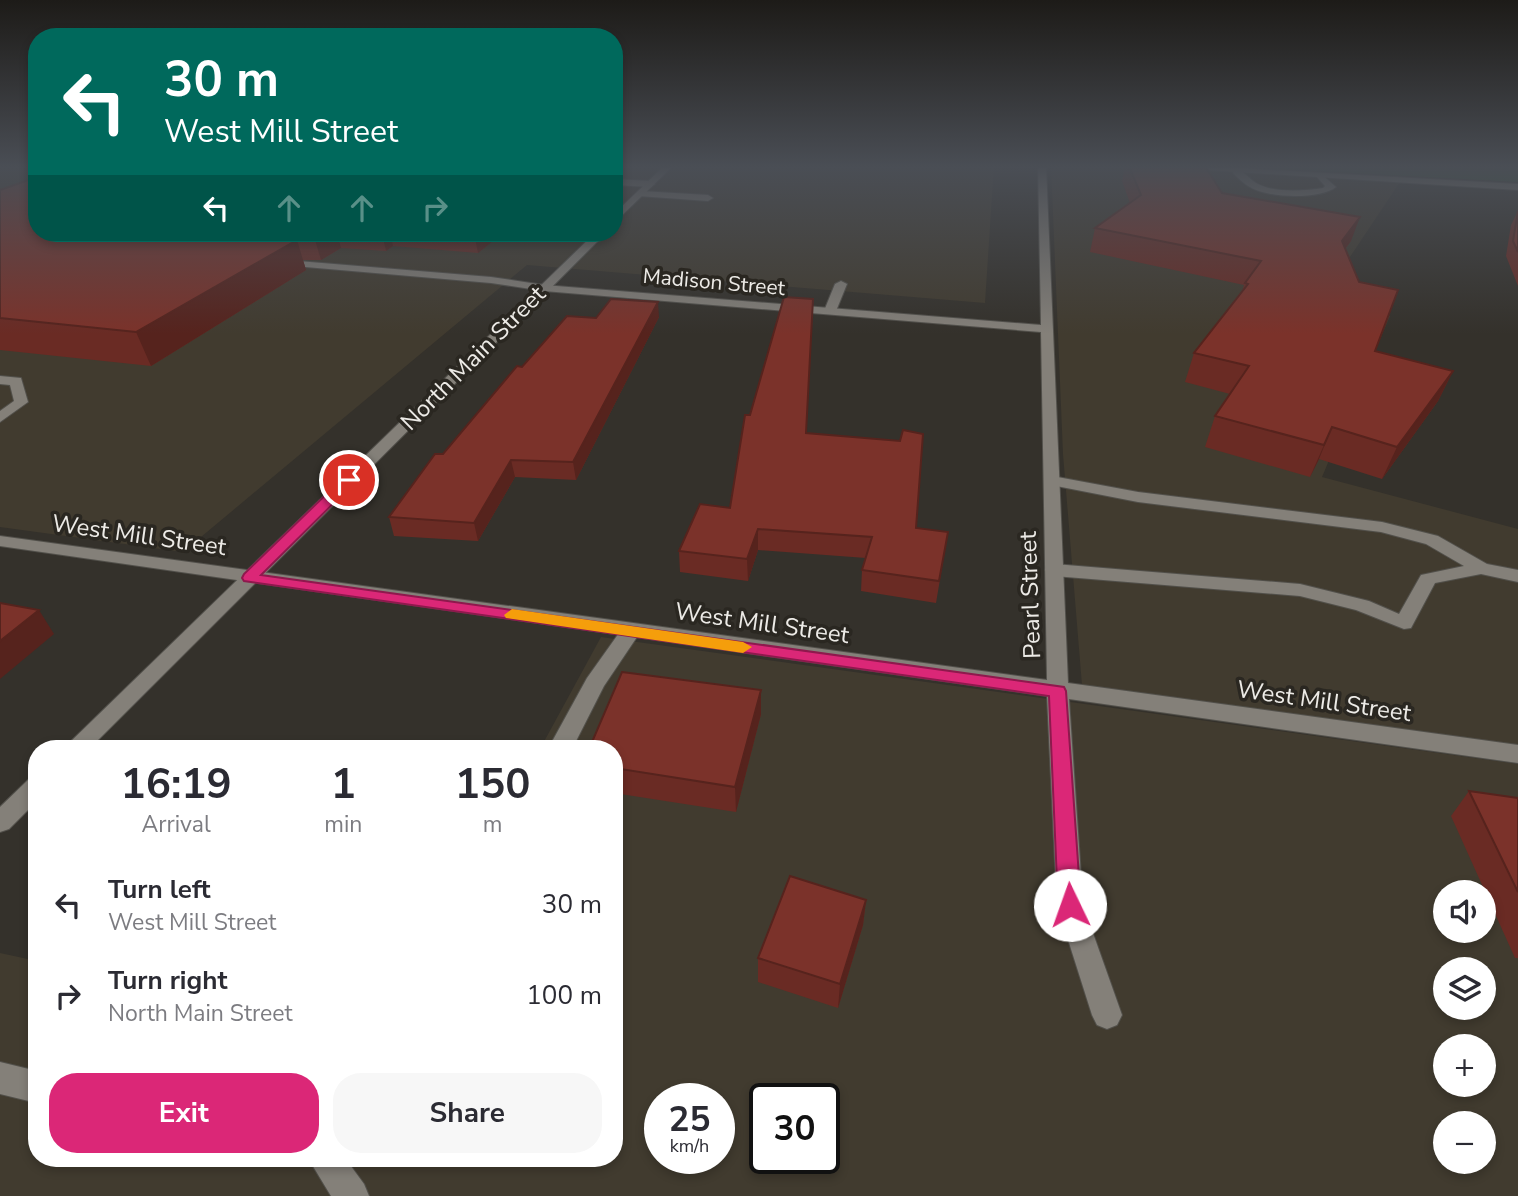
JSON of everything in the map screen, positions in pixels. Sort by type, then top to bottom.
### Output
[{"type":"street","name":"Pearl Street","points":[[1044,222],[1058,691],[1070,905],[1107,1015]]},
{"type":"street","name":"North Main Street","points":[[84,740],[592,242]]},
{"type":"street","name":"Madison Street","points":[[298,264],[491,280],[544,288],[1047,329]]},
{"type":"street","points":[[830,312],[841,284]]},
{"type":"street","points":[[0,380],[16,381],[21,402],[0,418]]},
{"type":"street","points":[[1052,481],[1138,497],[1382,527],[1432,540],[1481,568],[1518,576]]},
{"type":"street","name":"West Mill Street","points":[[0,541],[1518,754]]},
{"type":"street","points":[[1054,570],[1300,590],[1362,604],[1404,623],[1428,579],[1481,568]]},
{"type":"street","points":[[565,740],[595,683],[631,631]]},
{"type":"street","points":[[0,822],[28,795]]},
{"type":"lane","points":[[0,1078],[28,1085]]},
{"type":"shaded area","points":[[0,222],[28,222],[28,242],[623,242],[623,222],[990,222],[985,303],[527,265],[183,552],[0,527]]},
{"type":"shaded area","points":[[1053,222],[1373,222],[1320,302],[1390,316],[1322,477],[1518,529],[1518,746],[1082,685],[1063,454]]},
{"type":"shaded area","points":[[601,637],[1518,764],[1518,1196],[0,1196],[0,953],[28,959],[28,1167],[623,1167],[623,740],[545,740]]},
{"type":"building","points":[[0,222],[28,222],[28,242],[294,242],[136,332],[0,318]]},
{"type":"building","points":[[1104,222],[1356,222],[1342,241],[1359,282],[1398,290],[1375,351],[1453,371],[1397,447],[1332,427],[1324,445],[1215,416],[1249,366],[1194,353],[1248,284],[1245,283],[1261,261],[1095,228]]},
{"type":"building","points":[[1516,222],[1518,222],[1518,252],[1513,241]]},
{"type":"building","points":[[784,297],[813,299],[806,433],[900,441],[903,430],[923,434],[916,528],[948,532],[939,581],[862,570],[872,537],[758,529],[747,559],[679,551],[700,504],[730,508],[745,415],[750,415]]},
{"type":"building","points":[[611,299],[658,302],[573,462],[511,460],[474,523],[389,517],[435,454],[443,454],[517,366],[522,367],[567,316],[596,318]]},
{"type":"building","points":[[0,603],[39,610],[0,641]]},
{"type":"building","points":[[622,672],[761,690],[735,787],[623,769],[623,740],[593,740]]},
{"type":"building","points":[[1469,791],[1518,798],[1518,892]]},
{"type":"building","points":[[790,876],[866,900],[840,984],[758,958]]},
{"type":"slow traffic","points":[[512,615],[743,647]]},
{"type":"route","points":[[349,480],[249,578],[1058,691],[1070,905]]}]
